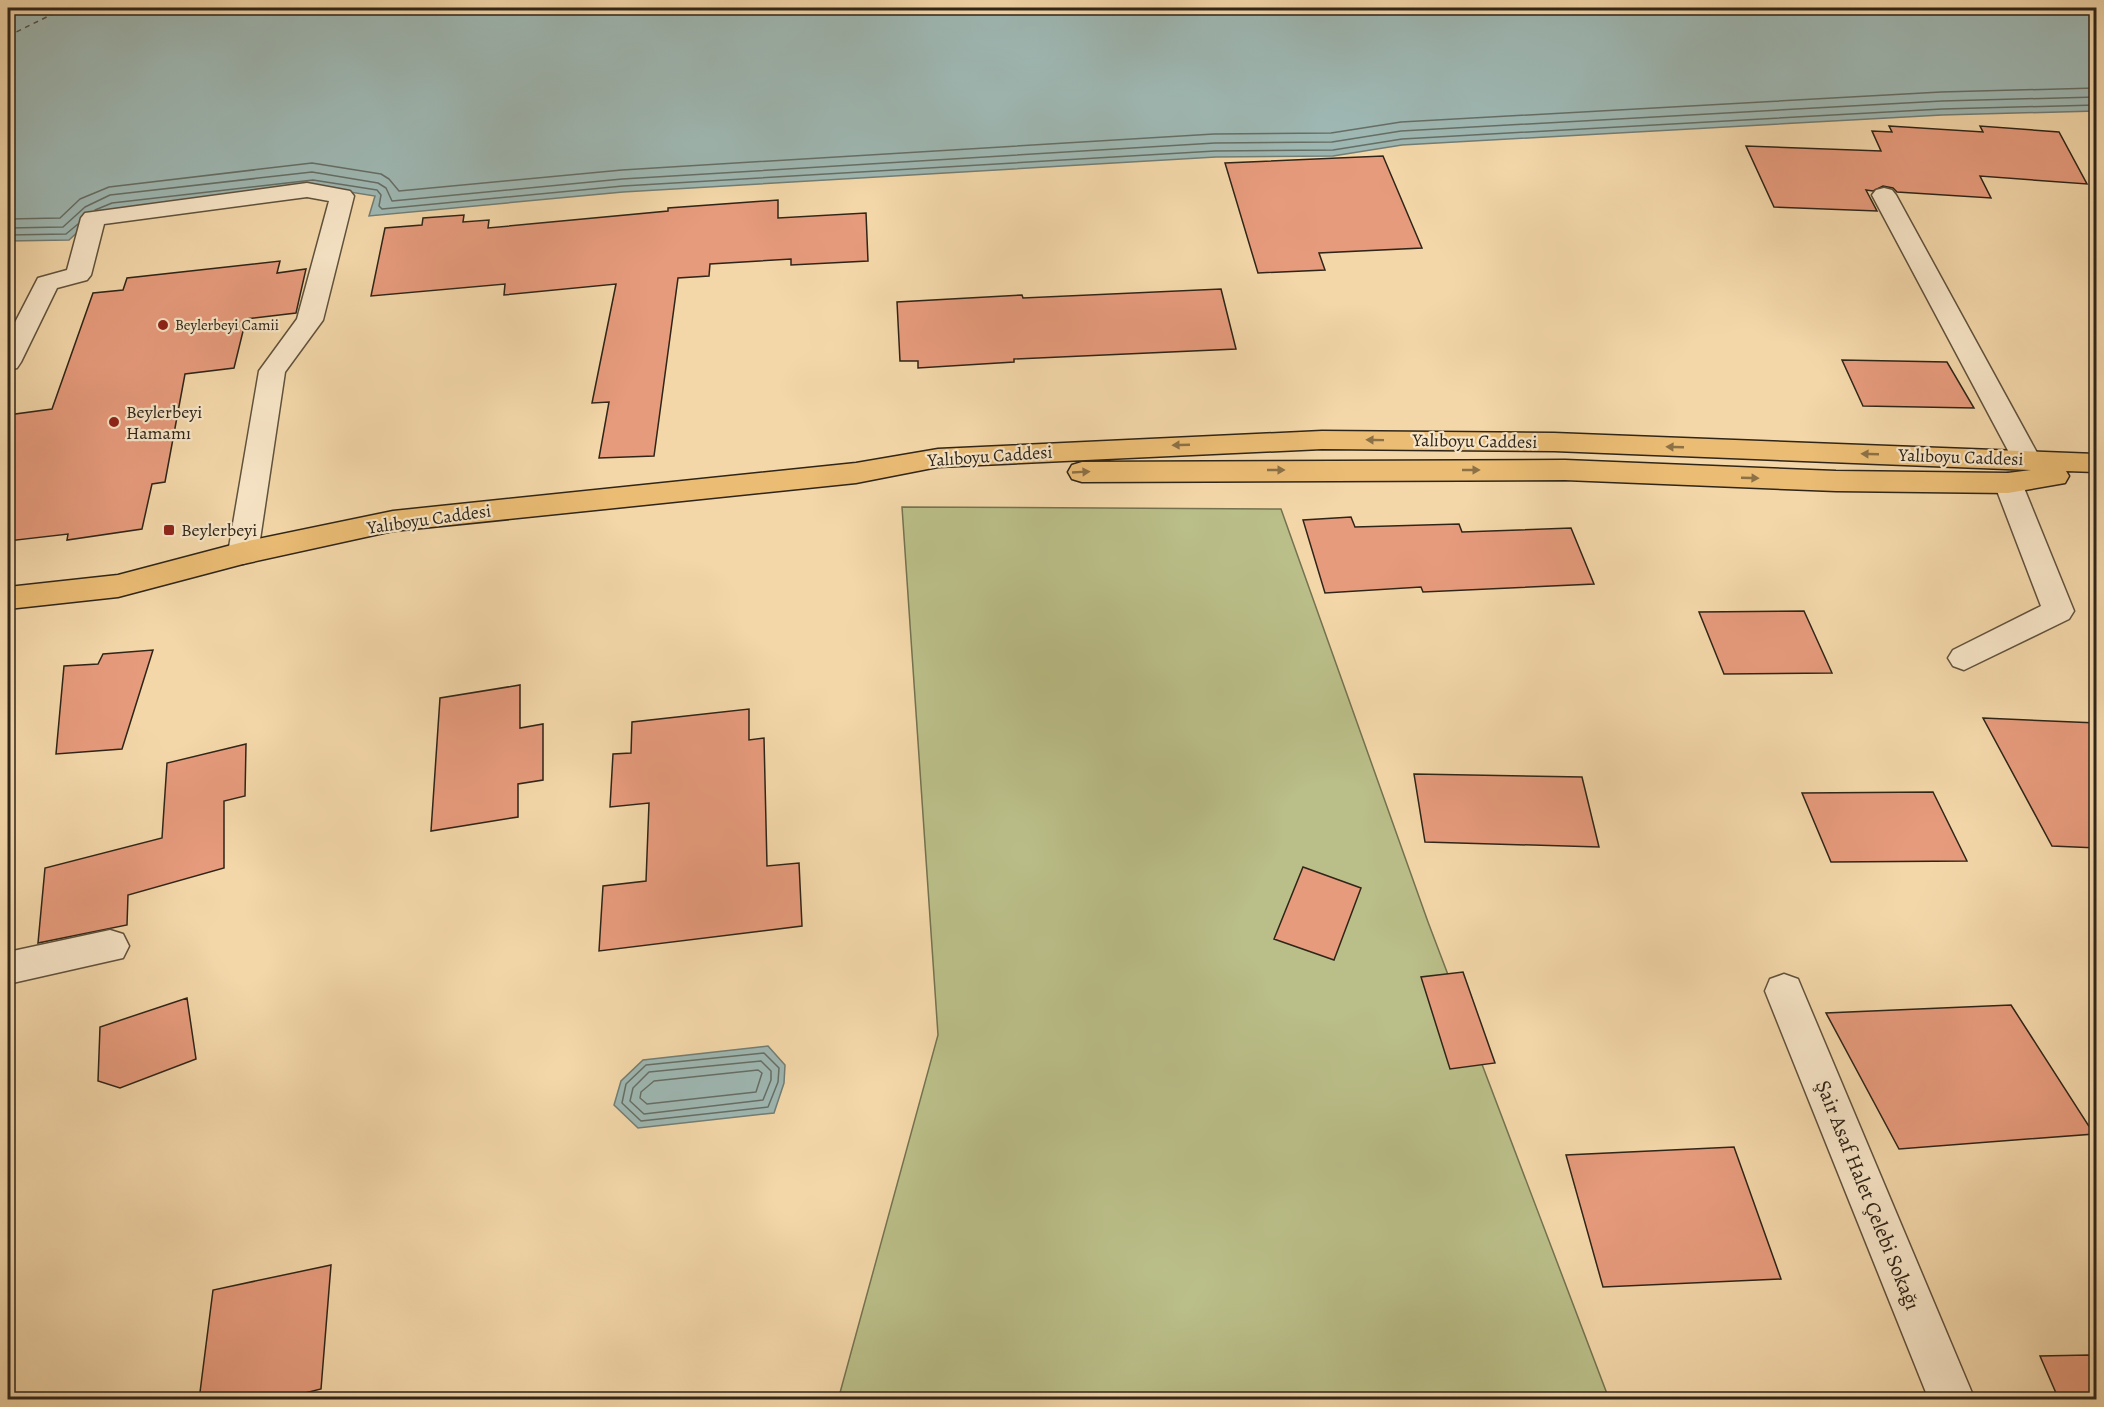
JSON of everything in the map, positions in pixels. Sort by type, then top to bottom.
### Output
[{"type":"main road","name":"Yalıboyu Caddesi","points":[[8,598],[118,586],[243,553],[393,521],[856,473],[938,458],[1322,440],[1554,442],[2097,463]]},
{"type":"main road","name":"Yalıboyu Caddesi","points":[[856,473],[932,481],[1111,471],[1564,470],[1836,481],[2008,483],[2097,471]]},
{"type":"street","points":[[8,362],[47,283],[78,275],[93,218],[307,190],[342,196],[310,320],[272,371],[243,553]]},
{"type":"street","points":[[1884,195],[2027,460]]},
{"type":"street","points":[[8,311],[34,309]]},
{"type":"street","points":[[1964,658],[2058,611],[2008,483]]},
{"type":"street","points":[[8,968],[110,946]]},
{"type":"street","name":"Şair Asaf Halet Çelebi Sokağı","points":[[1784,991],[1952,1400]]},
{"type":"green space","points":[[902,507],[1281,509],[1428,922],[1609,1399],[838,1400],[938,1035]]},
{"type":"water","points":[[8,8],[2096,8],[2096,111],[1942,115],[1402,145],[1333,156],[1216,157],[623,192],[369,216],[375,196],[313,186],[112,209],[93,218],[69,240],[8,241]]},
{"type":"water","points":[[768,1046],[785,1065],[784,1083],[774,1113],[638,1128],[614,1105],[621,1081],[643,1060]]},
{"type":"building","points":[[1889,126],[1983,132],[1980,126],[2059,132],[2087,184],[1980,176],[1991,198],[1897,192],[1893,188],[1883,186],[1873,191],[1866,190],[1877,211],[1774,207],[1746,146],[1881,151],[1872,131],[1892,132]]},
{"type":"building","points":[[1383,156],[1422,248],[1319,253],[1325,270],[1258,273],[1225,163]]},
{"type":"building","points":[[778,200],[778,218],[866,213],[868,261],[791,265],[791,259],[710,264],[709,276],[678,278],[654,456],[599,458],[609,402],[592,403],[616,284],[504,295],[505,284],[371,296],[385,228],[422,225],[423,218],[464,215],[463,222],[489,220],[488,228],[668,211],[668,208]]},
{"type":"building","points":[[280,261],[277,273],[306,269],[296,313],[246,319],[234,368],[185,374],[165,482],[152,484],[142,529],[67,540],[68,534],[8,541],[8,415],[52,409],[93,293],[123,290],[127,278]]},
{"type":"building","points":[[1221,289],[1236,349],[1014,359],[1014,362],[918,368],[918,361],[900,361],[897,302],[1022,295],[1023,298]]},
{"type":"building","points":[[1842,360],[1947,362],[1974,408],[1863,406]]},
{"type":"building","points":[[1351,517],[1355,527],[1459,524],[1462,532],[1571,528],[1594,584],[1423,592],[1421,587],[1325,593],[1303,520]]},
{"type":"building","points":[[1804,611],[1832,673],[1724,674],[1699,612]]},
{"type":"building","points":[[153,650],[122,749],[56,754],[64,666],[98,664],[103,654]]},
{"type":"building","points":[[520,685],[520,728],[543,724],[543,780],[518,784],[518,817],[431,831],[440,698]]},
{"type":"building","points":[[749,709],[749,740],[764,738],[767,866],[799,863],[802,926],[599,951],[603,886],[646,881],[649,803],[610,807],[613,754],[631,753],[632,722]]},
{"type":"building","points":[[1983,718],[2097,723],[2097,848],[2052,846]]},
{"type":"building","points":[[246,744],[245,796],[224,801],[224,868],[128,895],[127,925],[38,943],[45,868],[162,838],[167,763]]},
{"type":"building","points":[[1414,774],[1582,777],[1599,847],[1425,842]]},
{"type":"building","points":[[1933,792],[1967,861],[1831,862],[1802,793]]},
{"type":"building","points":[[1303,867],[1361,888],[1334,960],[1274,939]]},
{"type":"building","points":[[1463,972],[1495,1063],[1450,1069],[1421,977]]},
{"type":"building","points":[[187,998],[196,1059],[120,1088],[98,1081],[100,1027]]},
{"type":"building","points":[[2011,1005],[2094,1134],[1899,1149],[1826,1013]]},
{"type":"building","points":[[1734,1147],[1781,1279],[1603,1287],[1566,1155]]},
{"type":"building","points":[[331,1265],[321,1389],[277,1400],[199,1400],[213,1290]]},
{"type":"building","points":[[2089,1355],[2097,1370],[2097,1400],[2059,1400],[2040,1356]]},
{"type":"ferry route","points":[[8,36],[65,8]]},
{"type":"place","name":"Beylerbeyi Camii","points":[[163,325]]},
{"type":"place","name":"Beylerbeyi Hamamı","points":[[114,422]]},
{"type":"place","name":"Beylerbeyi","points":[[169,530]]}]
